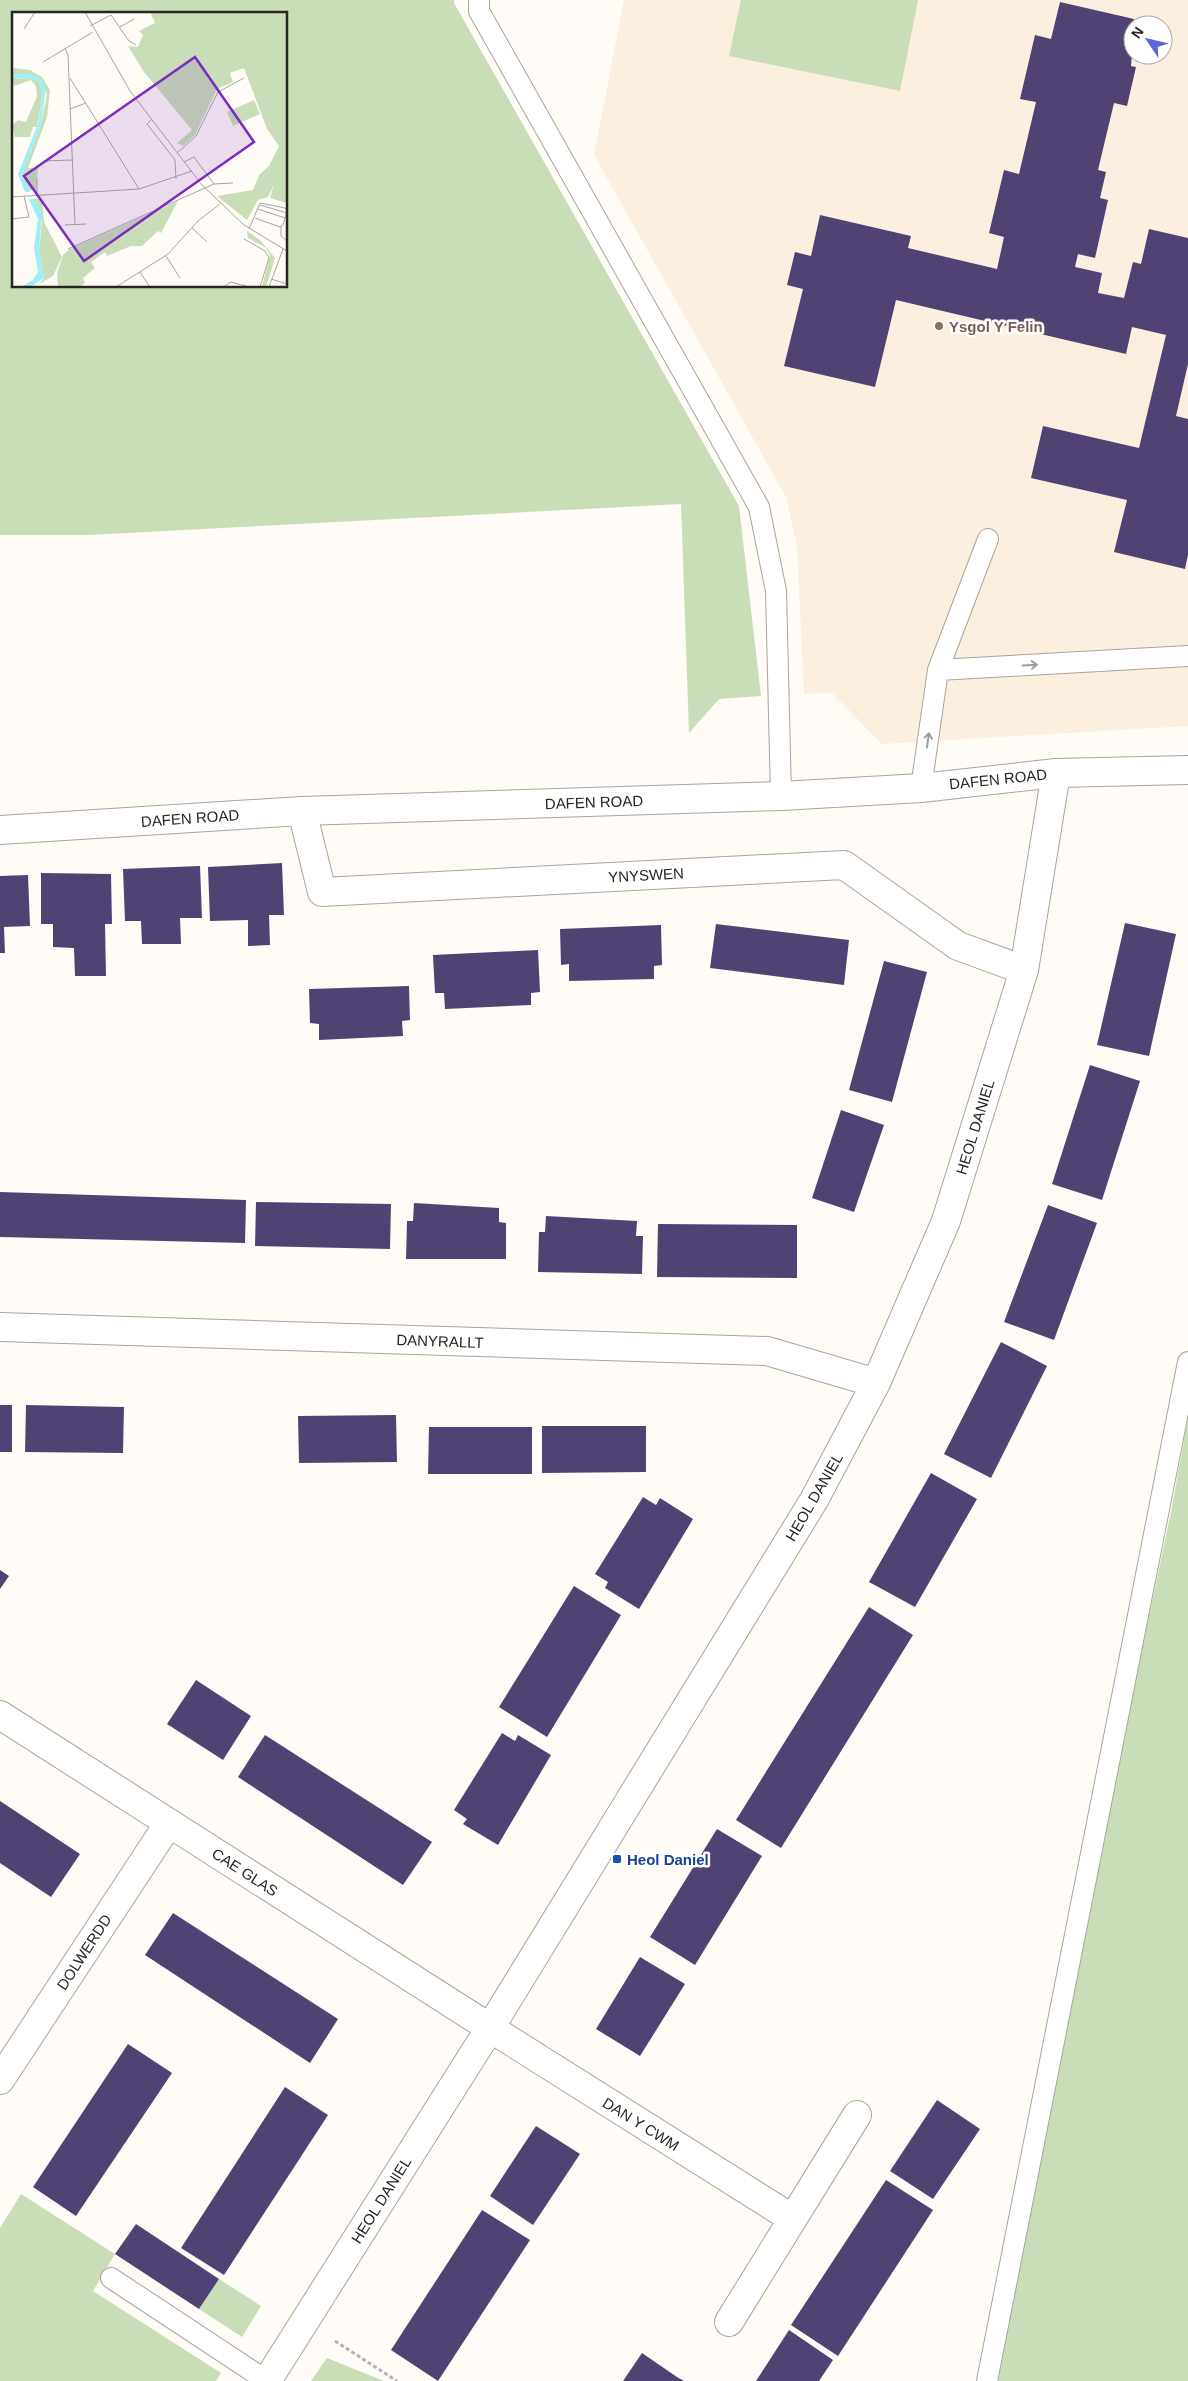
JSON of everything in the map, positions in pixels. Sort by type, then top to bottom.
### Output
[{"type":"street","name":"DAFEN ROAD","points":[[0,830],[302,811],[781,796],[921,788],[1056,773],[1188,770]]},
{"type":"street","name":"HEOL DANIEL","points":[[267,2381],[490,2028],[814,1500],[876,1383],[946,1221],[1024,970],[1056,773]]},
{"type":"street","name":"YNYSWEN","points":[[302,811],[322,892],[844,865],[958,946],[1024,970]]},
{"type":"street","name":"DANYRALLT","points":[[0,1327],[767,1351],[876,1383]]},
{"type":"street","name":"CAE GLAS","points":[[0,1716],[490,2028]]},
{"type":"street","name":"DOLWERDD","points":[[0,2080],[169,1823]]},
{"type":"street","name":"DAN Y CWM","points":[[490,2028],[793,2219]]},
{"type":"street","points":[[729,2322],[857,2115]]},
{"type":"lane","points":[[479,0],[479,11],[759,508],[776,590],[781,796]]},
{"type":"lane","points":[[921,788],[938,670],[988,539]]},
{"type":"lane","points":[[938,670],[1188,656]]},
{"type":"lane","points":[[987,2381],[1188,1362]]},
{"type":"lane","points":[[111,2278],[267,2381]]},
{"type":"path","points":[[304,2321],[397,2381]]},
{"type":"shaded area","name":"Ysgol Y Felin","points":[[624,0],[1188,0],[1188,726],[882,744],[832,693],[804,694],[797,546],[786,497],[594,155]]},
{"type":"green space","points":[[0,0],[454,0],[739,506],[761,696],[719,699],[689,733],[681,504],[88,535],[0,535]]},
{"type":"green space","points":[[741,0],[918,0],[900,91],[729,56]]},
{"type":"green space","points":[[1188,1417],[1188,2381],[998,2381],[1037,2150],[1171,1512]]},
{"type":"green space","points":[[21,2194],[115,2254],[93,2291],[221,2373],[216,2381],[0,2381],[0,2228]]},
{"type":"green space","points":[[219,2279],[261,2306],[242,2337],[199,2309]]},
{"type":"green space","points":[[327,2358],[384,2381],[311,2381]]},
{"type":"building","points":[[1060,2],[1123,16],[1123,65],[1136,67],[1127,106],[1114,103],[1098,170],[1106,172],[1100,198],[1108,200],[1095,258],[1078,254],[1075,267],[1102,273],[1098,293],[1124,298],[1133,262],[1141,264],[1149,229],[1188,238],[1188,364],[1176,416],[1188,419],[1188,555],[1185,569],[1114,552],[1127,500],[1031,478],[1043,426],[1139,448],[1166,335],[1132,327],[1126,354],[896,300],[875,387],[784,366],[803,289],[787,285],[795,252],[811,256],[820,215],[911,236],[908,248],[997,269],[1004,237],[989,233],[1004,170],[1019,174],[1036,102],[1020,99],[1035,35],[1051,39]]},
{"type":"building","points":[[282,863],[284,915],[269,915],[270,945],[248,946],[248,920],[210,921],[208,867]]},
{"type":"building","points":[[200,866],[202,918],[180,918],[181,944],[142,944],[141,921],[125,921],[123,869]]},
{"type":"building","points":[[41,873],[111,874],[112,924],[105,924],[106,976],[75,976],[74,948],[53,947],[53,924],[41,924]]},
{"type":"building","points":[[28,875],[30,926],[4,927],[5,953],[0,953],[0,876]]},
{"type":"building","points":[[1125,923],[1176,934],[1149,1056],[1097,1045]]},
{"type":"building","points":[[716,924],[849,940],[844,985],[710,968]]},
{"type":"building","points":[[661,925],[662,965],[654,966],[654,979],[569,981],[569,964],[561,965],[560,929]]},
{"type":"building","points":[[538,950],[540,992],[531,993],[531,1005],[445,1009],[444,993],[435,993],[433,955]]},
{"type":"building","points":[[884,961],[927,972],[892,1102],[849,1090]]},
{"type":"building","points":[[409,986],[410,1020],[402,1021],[403,1036],[319,1040],[319,1024],[310,1023],[309,989]]},
{"type":"building","points":[[1090,1065],[1140,1081],[1102,1200],[1052,1184]]},
{"type":"building","points":[[841,1110],[884,1125],[854,1212],[812,1198]]},
{"type":"building","points":[[0,1192],[246,1200],[245,1243],[0,1237]]},
{"type":"building","points":[[256,1202],[391,1204],[390,1249],[255,1246]]},
{"type":"building","points":[[414,1203],[499,1208],[499,1222],[506,1223],[506,1259],[406,1259],[407,1221],[413,1221]]},
{"type":"building","points":[[1048,1205],[1097,1223],[1054,1340],[1004,1322]]},
{"type":"building","points":[[546,1216],[637,1221],[636,1236],[643,1236],[642,1274],[538,1272],[539,1232],[545,1232]]},
{"type":"building","points":[[658,1224],[797,1225],[797,1278],[657,1277]]},
{"type":"building","points":[[1001,1342],[1047,1366],[991,1478],[944,1454]]},
{"type":"building","points":[[0,1405],[12,1405],[12,1452],[0,1452]]},
{"type":"building","points":[[26,1405],[124,1407],[123,1453],[25,1452]]},
{"type":"building","points":[[396,1415],[397,1462],[299,1463],[298,1416]]},
{"type":"building","points":[[542,1426],[646,1426],[646,1472],[542,1473]]},
{"type":"building","points":[[429,1427],[532,1427],[532,1474],[428,1474]]},
{"type":"building","points":[[931,1473],[977,1499],[915,1607],[869,1582]]},
{"type":"building","points":[[643,1497],[656,1505],[660,1498],[693,1519],[639,1609],[605,1588],[608,1582],[595,1574]]},
{"type":"building","points":[[0,1570],[9,1576],[0,1589]]},
{"type":"building","points":[[574,1586],[621,1615],[547,1737],[499,1707]]},
{"type":"building","points":[[869,1607],[913,1635],[781,1848],[736,1820]]},
{"type":"building","points":[[196,1680],[251,1716],[223,1760],[167,1724]]},
{"type":"building","points":[[502,1733],[515,1741],[518,1735],[551,1755],[498,1845],[463,1824],[467,1819],[454,1810]]},
{"type":"building","points":[[265,1735],[432,1842],[403,1885],[238,1777]]},
{"type":"building","points":[[0,1801],[80,1854],[51,1897],[0,1863]]},
{"type":"building","points":[[717,1829],[762,1856],[695,1965],[650,1937]]},
{"type":"building","points":[[173,1913],[338,2019],[310,2063],[145,1955]]},
{"type":"building","points":[[640,1957],[685,1984],[640,2056],[596,2029]]},
{"type":"building","points":[[128,2044],[172,2073],[76,2216],[33,2187]]},
{"type":"building","points":[[285,2087],[328,2115],[224,2275],[181,2248]]},
{"type":"building","points":[[937,2100],[980,2129],[933,2199],[890,2171]]},
{"type":"building","points":[[536,2126],[580,2154],[533,2225],[490,2196]]},
{"type":"building","points":[[886,2180],[933,2210],[838,2356],[791,2325]]},
{"type":"building","points":[[482,2210],[530,2240],[438,2381],[391,2350]]},
{"type":"building","points":[[136,2224],[219,2279],[199,2309],[115,2254]]},
{"type":"building","points":[[789,2330],[833,2360],[819,2381],[756,2381]]},
{"type":"building","points":[[642,2353],[677,2377],[684,2381],[623,2381]]},
{"type":"place","name":"Ysgol Y Felin","points":[[939,326]]},
{"type":"place","name":"Heol Daniel","points":[[617,1859]]}]
